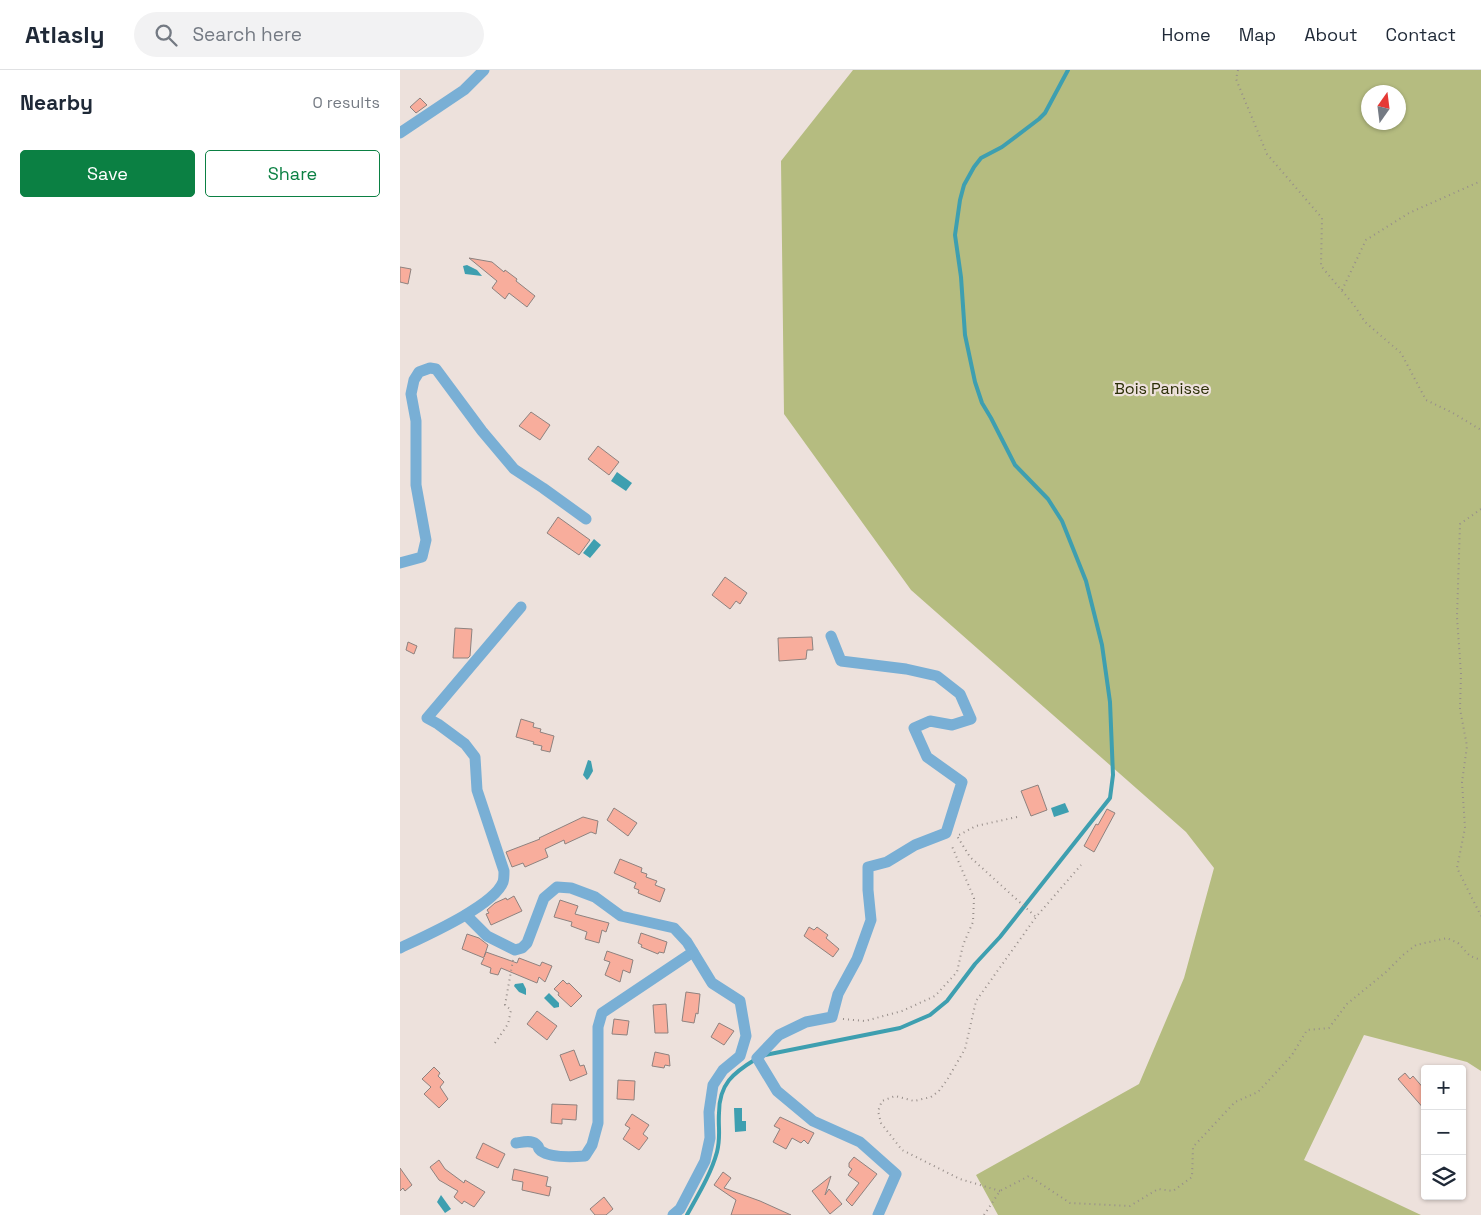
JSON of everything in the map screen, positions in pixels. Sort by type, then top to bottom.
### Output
[{"type":"street","points":[[400,133],[464,90],[484,70]]},
{"type":"street","points":[[400,563],[422,557],[426,540],[416,485],[416,421],[411,394],[414,380],[419,372],[430,368],[436,369],[482,431],[514,469],[586,519]]},
{"type":"street","points":[[400,948],[466,915],[494,894],[503,882],[504,870],[477,790],[475,757],[465,744],[427,718],[521,607]]},
{"type":"street","points":[[831,636],[841,661],[906,669],[937,676],[960,694],[971,718],[952,725],[930,721],[914,728],[927,757],[962,782],[946,833],[915,845],[887,862],[868,867],[871,920],[857,959],[838,994],[832,1017],[806,1022],[780,1035],[757,1058],[777,1091],[813,1122],[860,1142],[896,1174],[878,1215]]},
{"type":"street","points":[[466,915],[488,936],[515,950],[522,948],[527,943],[544,898],[557,887],[571,888],[595,897],[621,916],[674,928],[687,942],[712,984],[740,1001],[746,1036],[740,1056],[723,1070],[713,1085],[709,1112],[710,1138],[705,1161],[680,1209],[673,1215]]},
{"type":"street","points":[[516,1143],[527,1141],[536,1144],[541,1151],[552,1155],[570,1158],[584,1156],[592,1145],[598,1123],[598,1027],[602,1013],[693,952]]},
{"type":"path","points":[[1238,70],[1236,79],[1267,154],[1322,218],[1321,266],[1342,290],[1365,322],[1401,353],[1426,400],[1481,430]]},
{"type":"path","points":[[1342,290],[1366,240],[1409,213],[1463,187],[1481,181]]},
{"type":"path","points":[[1481,509],[1460,524],[1456,617],[1461,674],[1460,709],[1467,746],[1462,782],[1465,828],[1458,868],[1481,916]]},
{"type":"path","points":[[1017,817],[976,826],[957,836],[970,857],[1036,917]]},
{"type":"path","points":[[832,1017],[865,1021],[902,1011],[935,996],[957,972],[963,944],[973,922],[974,898],[946,833]]},
{"type":"path","points":[[1000,1191],[960,1179],[902,1150],[881,1123],[878,1111],[882,1101],[894,1096],[914,1101],[930,1098],[939,1091],[965,1049],[976,1001],[1036,917],[1080,865]]},
{"type":"path","points":[[984,1215],[1000,1191],[1029,1176],[1070,1203],[1130,1206],[1158,1190],[1173,1191],[1192,1177],[1193,1147],[1235,1102],[1258,1092],[1292,1055],[1308,1030],[1329,1028],[1346,1004],[1416,945],[1447,938],[1458,943],[1470,956],[1481,960]]},
{"type":"path","points":[[495,1043],[508,1024],[511,1010],[505,1005],[515,950]]},
{"type":"green space","name":"Bois Panisse","points":[[853,70],[1481,70],[1481,1071],[1467,1062],[1364,1035],[1304,1160],[1421,1215],[998,1215],[976,1175],[1139,1084],[1184,978],[1214,868],[1186,832],[911,590],[784,414],[781,161]]},
{"type":"water","points":[[467,265],[477,270],[482,276],[465,274],[463,266]]},
{"type":"water","points":[[617,472],[632,483],[626,491],[611,481]]},
{"type":"water","points":[[594,539],[601,545],[590,558],[583,553]]},
{"type":"water","points":[[588,760],[591,761],[593,771],[587,780],[583,775]]},
{"type":"water","points":[[1065,803],[1069,812],[1054,817],[1051,808]]},
{"type":"water","points":[[523,983],[526,995],[519,992],[514,986],[515,984]]},
{"type":"water","points":[[549,993],[559,1003],[559,1007],[554,1008],[544,998]]},
{"type":"water","points":[[734,1108],[742,1108],[742,1121],[746,1121],[746,1131],[735,1132]]},
{"type":"water","points":[[441,1195],[451,1209],[445,1213],[437,1202]]},
{"type":"building","points":[[420,98],[427,105],[416,113],[410,107]]},
{"type":"building","points":[[469,258],[492,262],[504,272],[505,270],[517,279],[516,281],[535,296],[527,307],[509,293],[505,299],[492,288],[497,281]]},
{"type":"building","points":[[400,267],[411,269],[408,284],[400,282]]},
{"type":"building","points":[[531,412],[550,425],[540,440],[519,426]]},
{"type":"building","points":[[598,446],[619,462],[609,475],[588,459]]},
{"type":"building","points":[[558,517],[590,540],[579,555],[547,533]]},
{"type":"building","points":[[725,577],[747,593],[740,604],[736,601],[730,609],[712,595]]},
{"type":"building","points":[[455,628],[472,629],[470,656],[468,658],[453,658]]},
{"type":"building","points":[[812,637],[813,650],[807,650],[806,659],[779,661],[778,638]]},
{"type":"building","points":[[408,642],[417,646],[414,654],[406,650]]},
{"type":"building","points":[[521,719],[534,723],[533,727],[541,729],[540,732],[554,736],[550,752],[541,750],[542,746],[533,744],[534,742],[516,737]]},
{"type":"building","points":[[1038,785],[1047,810],[1031,816],[1021,791]]},
{"type":"building","points":[[614,808],[637,823],[628,836],[607,820]]},
{"type":"building","points":[[1107,809],[1115,813],[1094,852],[1084,846]]},
{"type":"building","points":[[583,817],[598,821],[596,834],[591,832],[565,844],[564,840],[545,849],[548,857],[525,867],[523,863],[512,867],[506,852],[540,839]]},
{"type":"building","points":[[620,859],[642,868],[641,872],[647,874],[646,877],[657,881],[655,885],[665,889],[660,902],[638,893],[639,890],[634,888],[636,883],[614,873]]},
{"type":"building","points":[[514,896],[522,911],[491,925],[486,914],[489,913],[487,910],[495,903]]},
{"type":"building","points":[[560,900],[578,906],[575,914],[609,923],[606,932],[602,930],[599,943],[585,939],[587,932],[571,926],[572,922],[554,917]]},
{"type":"building","points":[[809,927],[814,930],[817,927],[828,935],[826,938],[839,949],[833,957],[804,936]]},
{"type":"building","points":[[641,933],[667,942],[664,953],[659,952],[658,954],[641,947],[642,945],[638,943]]},
{"type":"building","points":[[467,934],[479,938],[488,945],[484,957],[486,952],[517,963],[519,958],[540,966],[542,962],[552,966],[545,982],[539,977],[537,983],[501,968],[498,975],[490,973],[491,968],[481,964],[484,958],[462,949]]},
{"type":"building","points":[[607,951],[633,960],[630,973],[623,970],[620,982],[605,975],[610,962],[604,960]]},
{"type":"building","points":[[563,980],[567,984],[569,983],[582,996],[571,1007],[554,989]]},
{"type":"building","points":[[686,992],[700,994],[698,1014],[696,1013],[694,1023],[682,1021]]},
{"type":"building","points":[[666,1004],[668,1033],[655,1033],[653,1005]]},
{"type":"building","points":[[537,1011],[557,1026],[547,1040],[527,1024]]},
{"type":"building","points":[[614,1019],[629,1021],[627,1035],[612,1034]]},
{"type":"building","points":[[719,1023],[734,1031],[724,1045],[711,1037]]},
{"type":"building","points":[[574,1050],[580,1066],[584,1065],[587,1074],[570,1081],[560,1055]]},
{"type":"building","points":[[655,1052],[669,1055],[670,1066],[665,1065],[664,1068],[652,1066]]},
{"type":"building","points":[[434,1067],[440,1073],[438,1076],[444,1082],[440,1087],[448,1099],[439,1108],[424,1094],[431,1087],[422,1079]]},
{"type":"building","points":[[1405,1073],[1410,1079],[1413,1076],[1421,1085],[1421,1105],[1398,1079]]},
{"type":"building","points":[[618,1080],[635,1081],[634,1100],[617,1099]]},
{"type":"building","points":[[552,1104],[577,1105],[576,1120],[562,1119],[562,1124],[551,1123]]},
{"type":"building","points":[[632,1114],[649,1125],[643,1134],[648,1138],[639,1150],[623,1139],[630,1128],[625,1125]]},
{"type":"building","points":[[780,1117],[814,1133],[808,1144],[804,1140],[801,1143],[792,1138],[786,1149],[773,1142],[780,1129],[774,1126]]},
{"type":"building","points":[[483,1143],[505,1154],[498,1168],[476,1158]]},
{"type":"building","points":[[854,1157],[877,1174],[852,1206],[846,1200],[859,1183],[848,1175],[852,1169],[849,1167],[849,1163]]},
{"type":"building","points":[[439,1160],[445,1169],[464,1183],[465,1180],[485,1192],[474,1207],[464,1201],[462,1204],[454,1197],[458,1191],[439,1180],[430,1167]]},
{"type":"building","points":[[400,1168],[412,1185],[405,1191],[403,1188],[400,1191]]},
{"type":"building","points":[[514,1169],[548,1177],[546,1186],[551,1187],[549,1196],[522,1190],[523,1182],[512,1180]]},
{"type":"building","points":[[723,1172],[731,1178],[724,1188],[791,1215],[731,1215],[736,1200],[714,1185]]},
{"type":"building","points":[[831,1176],[825,1195],[829,1189],[842,1204],[830,1214],[812,1191]]},
{"type":"building","points":[[604,1197],[613,1209],[606,1215],[595,1215],[590,1209]]},
{"type":"waterway","points":[[765,1055],[900,1028],[930,1015],[947,1001],[1110,798],[1113,775],[1110,702],[1102,645],[1086,581],[1062,521],[1048,499],[1015,465],[982,403],[975,382],[965,335],[961,277],[955,235],[964,185],[974,167],[981,158],[1002,147],[1045,113],[1068,70]]},
{"type":"waterway","points":[[687,1215],[708,1176],[717,1152],[720,1103],[725,1087],[734,1075],[756,1059]]}]
